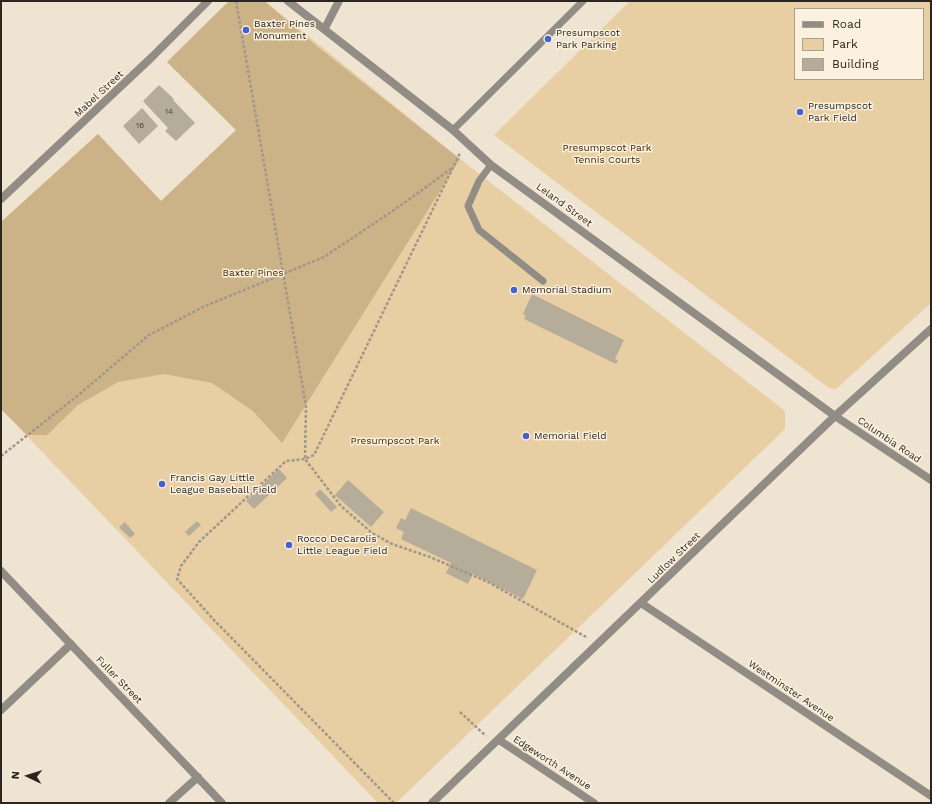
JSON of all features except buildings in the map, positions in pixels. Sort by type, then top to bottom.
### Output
[{"type":"street","name":"Mabel Street","points":[[1,199],[152,58],[208,1]]},
{"type":"street","name":"Leland Street","points":[[288,1],[325,28],[453,130],[491,165],[835,416]]},
{"type":"street","points":[[325,28],[339,1]]},
{"type":"street","name":"Ludlow Street","points":[[432,803],[835,416],[931,330]]},
{"type":"street","name":"Columbia Road","points":[[835,416],[931,480]]},
{"type":"street","name":"Fuller Street","points":[[1,571],[222,803]]},
{"type":"street","name":"Westminster Avenue","points":[[641,603],[931,796]]},
{"type":"street","points":[[1,710],[71,644]]},
{"type":"street","name":"Edgeworth Avenue","points":[[497,742],[594,803]]},
{"type":"street","points":[[169,803],[198,777]]},
{"type":"lane","points":[[453,130],[583,1]]},
{"type":"lane","points":[[491,165],[479,182],[468,206],[479,230],[543,281]]},
{"type":"path","points":[[236,1],[306,406],[306,459],[341,506],[372,533],[392,544],[430,557],[488,582],[599,644]]},
{"type":"path","points":[[394,803],[214,620],[177,579],[181,566],[199,542],[286,461],[306,459],[314,455],[465,141]]},
{"type":"path","points":[[1,456],[76,397],[149,335],[202,307],[324,257],[400,206],[452,168]]},
{"type":"path","points":[[460,712],[497,742]]},
{"type":"green space","name":"Presumpscot Park","points":[[229,1],[265,1],[464,162],[785,411],[785,429],[396,803],[378,803],[1,409],[1,222],[98,134],[161,201],[236,130],[167,62]]},
{"type":"green space","name":"Baxter Pines","points":[[229,1],[264,1],[318,47],[460,159],[282,443],[253,411],[212,383],[164,374],[118,382],[78,405],[47,435],[27,435],[1,409],[1,222],[98,134],[161,201],[236,130],[167,62]]},
{"type":"green space","name":"Presumpscot Park Tennis Courts","points":[[630,1],[931,1],[931,303],[836,389],[829,388],[494,135]]},
{"type":"place","name":"Baxter Pines Monument","points":[[246,30]]},
{"type":"place","name":"Presumpscot Park Parking","points":[[548,39]]},
{"type":"place","name":"Presumpscot Park Field","points":[[800,112]]},
{"type":"place","name":"Memorial Stadium","points":[[514,290]]},
{"type":"place","name":"Memorial Field","points":[[526,436]]},
{"type":"place","name":"Francis Gay Little League Baseball Field","points":[[162,484]]},
{"type":"place","name":"Rocco DeCarolis Little League Field","points":[[289,545]]}]
